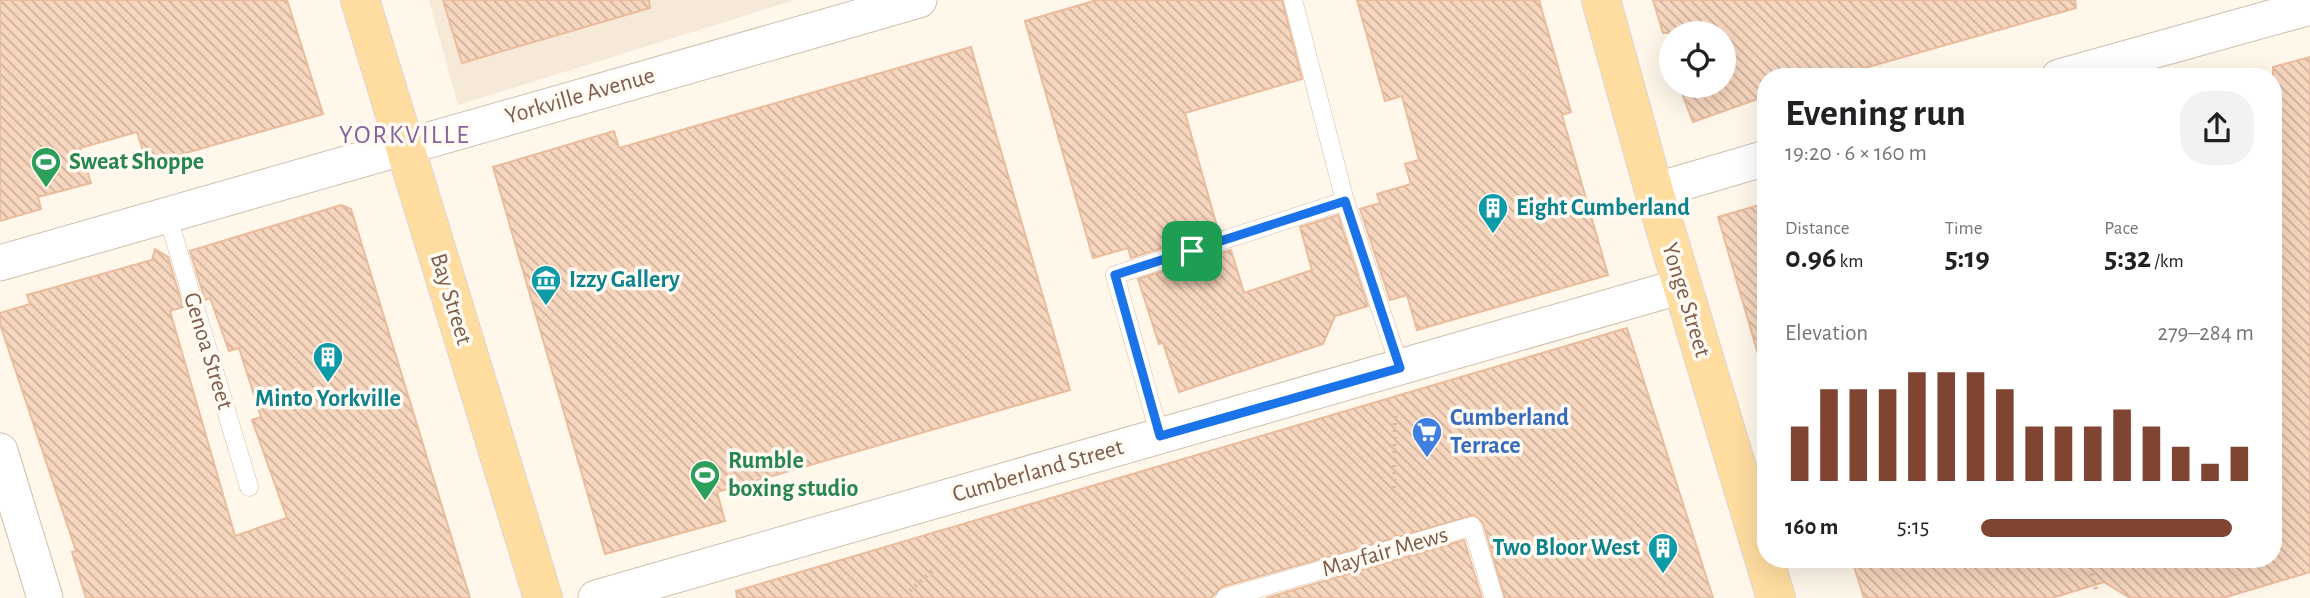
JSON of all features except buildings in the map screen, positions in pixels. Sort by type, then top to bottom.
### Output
[{"type":"main road","name":"Bay Street","points":[[360,0],[543,598]]},
{"type":"main road","name":"Yonge Street","points":[[1601,0],[1654,191],[1757,535]]},
{"type":"main road","name":"Yonge Street","points":[[1767,568],[1776,598]]},
{"type":"street","name":"Yorkville Avenue","points":[[0,263],[919,0]]},
{"type":"street","points":[[2091,68],[2310,7]]},
{"type":"street","points":[[1654,191],[1757,161]]},
{"type":"street","name":"Cumberland Street","points":[[596,598],[1682,286]]},
{"type":"street","points":[[0,451],[45,598]]},
{"type":"lane","points":[[1293,0],[1345,201],[1400,368]]},
{"type":"lane","points":[[1160,436],[1115,275],[1345,201]]},
{"type":"lane","name":"Genoa Street","points":[[167,214],[249,488]]},
{"type":"lane","name":"Mayfair Mews","points":[[1225,598],[1472,526],[1494,598]]},
{"type":"path","points":[[1394,488],[1395,416]]},
{"type":"path","points":[[910,591],[936,567]]},
{"type":"path","points":[[2090,568],[2097,594]]},
{"type":"shaded area","points":[[429,0],[795,0],[458,105]]},
{"type":"place","name":"Sweat Shoppe","points":[[46,189]]},
{"type":"place","name":"Eight Cumberland","points":[[1493,235]]},
{"type":"place","name":"Izzy Gallery","points":[[546,307]]},
{"type":"place","name":"Minto Yorkville","points":[[328,384]]},
{"type":"place","name":"Cumberland Terrace","points":[[1427,459]]},
{"type":"place","name":"Rumble boxing studio","points":[[705,502]]},
{"type":"place","name":"Two Bloor West","points":[[1663,575]]},
{"type":"district","name":"YORKVILLE","points":[[405,135]]},
{"type":"route","points":[[1345,201],[1400,368],[1160,436],[1151,412],[1115,275],[1192,251],[1345,201]]}]
